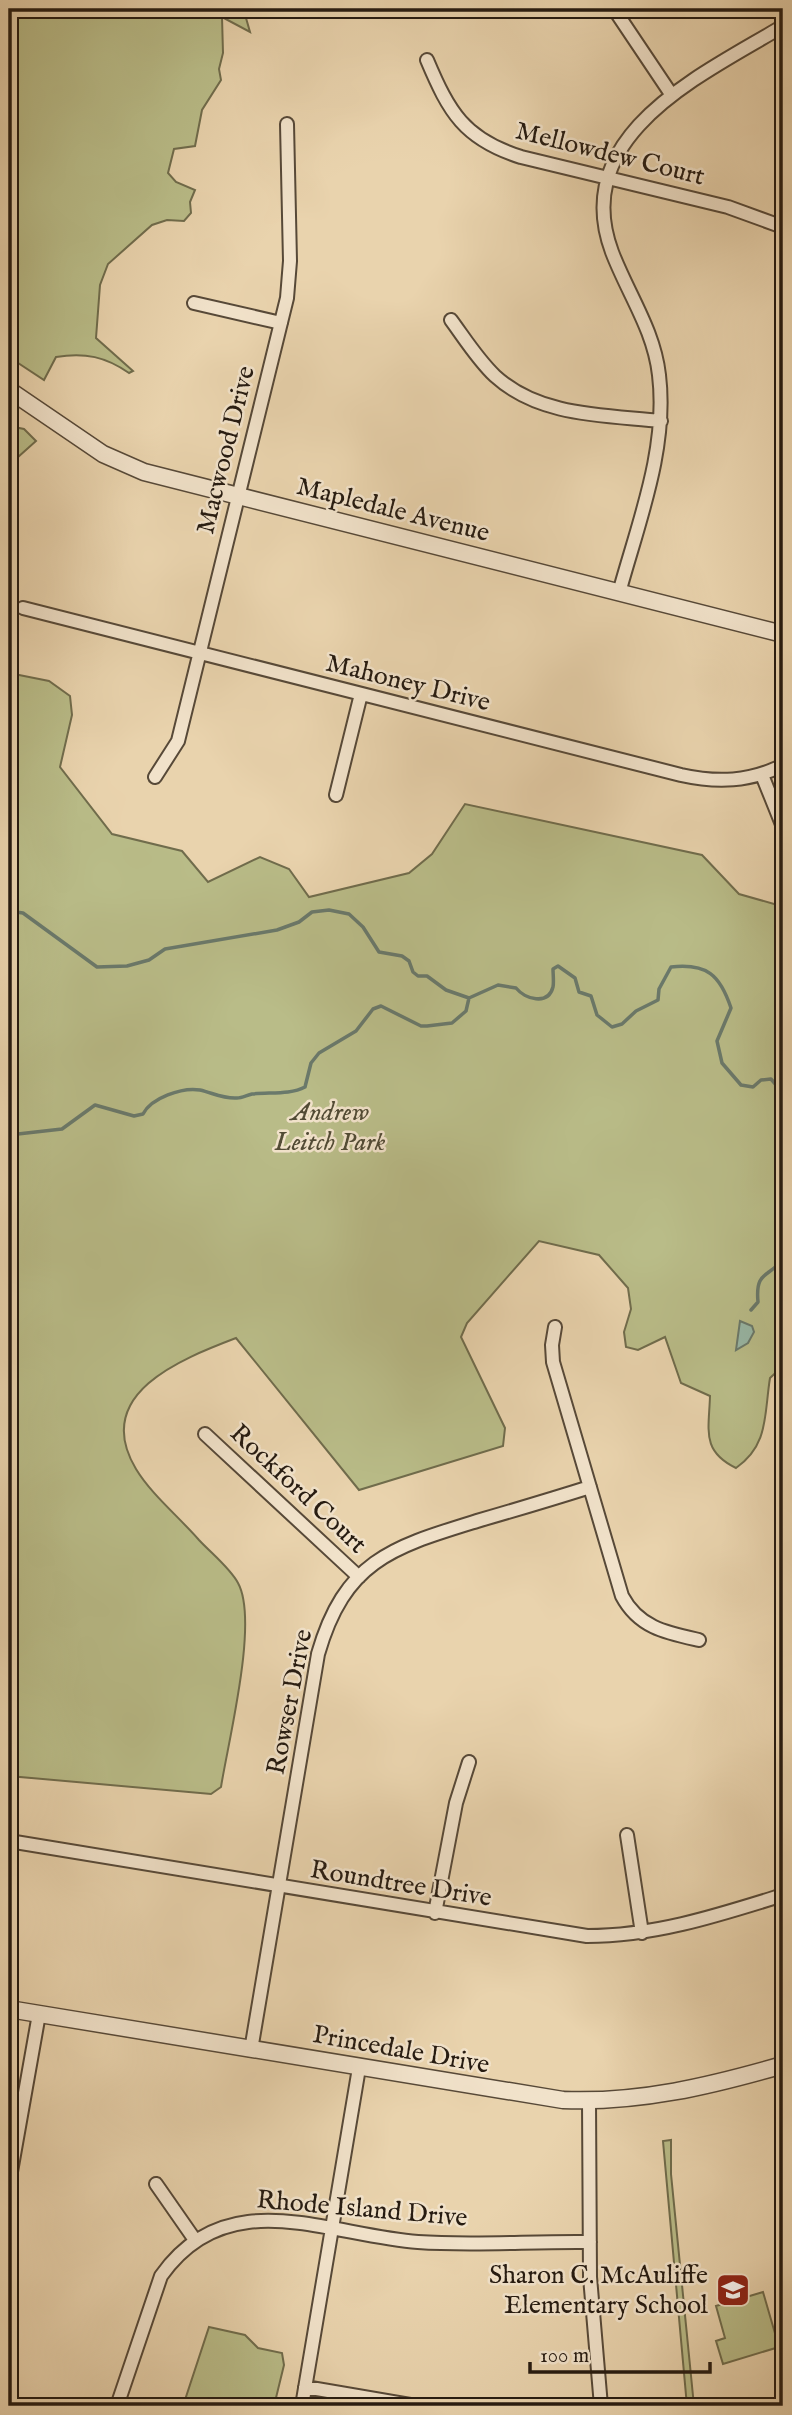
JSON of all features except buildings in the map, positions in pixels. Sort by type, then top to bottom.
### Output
[{"type":"street","points":[[614,9],[671,94]]},
{"type":"street","points":[[619,593],[653,467],[661,421],[661,396],[653,347],[611,251],[605,206],[609,178],[619,152],[637,125],[671,94],[783,26]]},
{"type":"street","name":"Mellowdew Court","points":[[427,60],[449,110],[484,142],[521,157],[728,207],[783,227]]},
{"type":"street","name":"Macwood Drive","points":[[155,777],[178,741],[281,323],[290,261],[288,124]]},
{"type":"street","points":[[194,303],[281,323]]},
{"type":"street","points":[[452,320],[486,367],[504,383],[529,398],[569,411],[661,421]]},
{"type":"street","name":"Mapledale Avenue","points":[[9,390],[117,462],[238,497],[783,634]]},
{"type":"street","name":"Mahoney Drive","points":[[23,608],[681,775],[733,781],[762,775],[783,765]]},
{"type":"street","points":[[335,795],[360,694]]},
{"type":"street","points":[[762,775],[783,827]]},
{"type":"street","points":[[555,1327],[553,1362],[617,1583],[627,1605],[655,1629],[699,1640]]},
{"type":"street","name":"Rockford Court","points":[[205,1434],[359,1577]]},
{"type":"street","name":"Rowser Drive","points":[[251,2050],[318,1654],[332,1614],[359,1577],[387,1554],[410,1542],[590,1487]]},
{"type":"street","points":[[435,1913],[456,1803],[469,1762]]},
{"type":"street","points":[[626,1835],[642,1933]]},
{"type":"street","name":"Roundtree Drive","points":[[9,1841],[587,1936],[642,1933],[783,1895]]},
{"type":"street","name":"Princedale Drive","points":[[9,2009],[528,2096],[589,2101],[662,2096],[783,2065]]},
{"type":"street","points":[[9,2179],[39,2014]]},
{"type":"street","points":[[302,2406],[359,2068]]},
{"type":"street","points":[[589,2101],[590,2242],[601,2406]]},
{"type":"street","points":[[156,2184],[195,2240]]},
{"type":"street","name":"Rhode Island Drive","points":[[117,2406],[154,2288],[171,2261],[195,2240],[231,2224],[251,2220],[279,2220],[420,2242],[590,2242]]},
{"type":"street","points":[[306,2387],[416,2406]]},
{"type":"green space","points":[[9,9],[249,9],[246,18],[250,32],[222,17],[223,53],[219,69],[221,80],[202,110],[195,146],[174,149],[168,173],[176,182],[195,190],[190,202],[191,213],[184,221],[167,220],[152,225],[108,264],[100,285],[96,338],[133,371],[129,373],[95,357],[67,356],[56,357],[44,380],[9,357]]},
{"type":"green space","points":[[9,426],[24,429],[36,441],[17,458],[9,470]]},
{"type":"green space","name":"Andrew Leitch Park","points":[[9,673],[49,681],[70,696],[72,715],[60,767],[112,834],[182,851],[208,882],[260,857],[289,869],[309,897],[409,873],[432,854],[465,804],[702,855],[739,894],[774,904],[783,903],[783,1366],[770,1378],[760,1439],[747,1459],[736,1468],[712,1447],[709,1429],[710,1396],[681,1383],[665,1337],[638,1350],[626,1347],[624,1332],[631,1309],[628,1288],[599,1255],[539,1241],[467,1323],[461,1337],[505,1428],[503,1446],[359,1490],[236,1338],[168,1369],[148,1383],[133,1400],[125,1420],[125,1443],[136,1469],[157,1496],[230,1572],[238,1583],[244,1601],[244,1652],[235,1713],[221,1787],[211,1794],[9,1776]]},
{"type":"green space","points":[[671,2140],[671,2174],[694,2406],[687,2406],[663,2141]]},
{"type":"green space","points":[[763,2292],[779,2347],[723,2364],[716,2341],[725,2338],[716,2306]]},
{"type":"green space","points":[[209,2327],[245,2335],[258,2348],[282,2353],[284,2365],[274,2406],[183,2406]]},
{"type":"shaded area","points":[[740,1321],[752,1326],[754,1332],[748,1343],[736,1350]]},
{"type":"waterway","points":[[9,911],[23,913],[97,967],[127,966],[149,960],[165,949],[277,930],[299,922],[312,912],[329,910],[349,914],[363,927],[379,952],[402,956],[409,961],[413,972],[418,976],[427,976],[446,990],[469,998]]},
{"type":"waterway","points":[[9,1135],[62,1129],[95,1105],[134,1116],[143,1114],[153,1103],[185,1090],[200,1090],[232,1098],[299,1090],[305,1087],[311,1063],[319,1053],[356,1031],[373,1009],[381,1006],[421,1026],[452,1023],[466,1011],[469,998],[498,985],[516,988],[530,998],[546,997],[553,987],[553,969],[558,966],[575,978],[579,992],[591,996],[597,1015],[612,1027],[622,1024],[636,1011],[658,1000],[659,989],[671,967],[694,967],[710,974],[722,987],[731,1008],[717,1041],[722,1063],[741,1085],[753,1087],[761,1080],[771,1079],[777,1086],[783,1117]]},
{"type":"waterway","points":[[9,1147],[17,1135]]},
{"type":"waterway","points":[[751,1310],[758,1302],[761,1279],[783,1259]]},
{"type":"place","name":"Sharon C. McAuliffe Elementary School","points":[[733,2290]]}]
